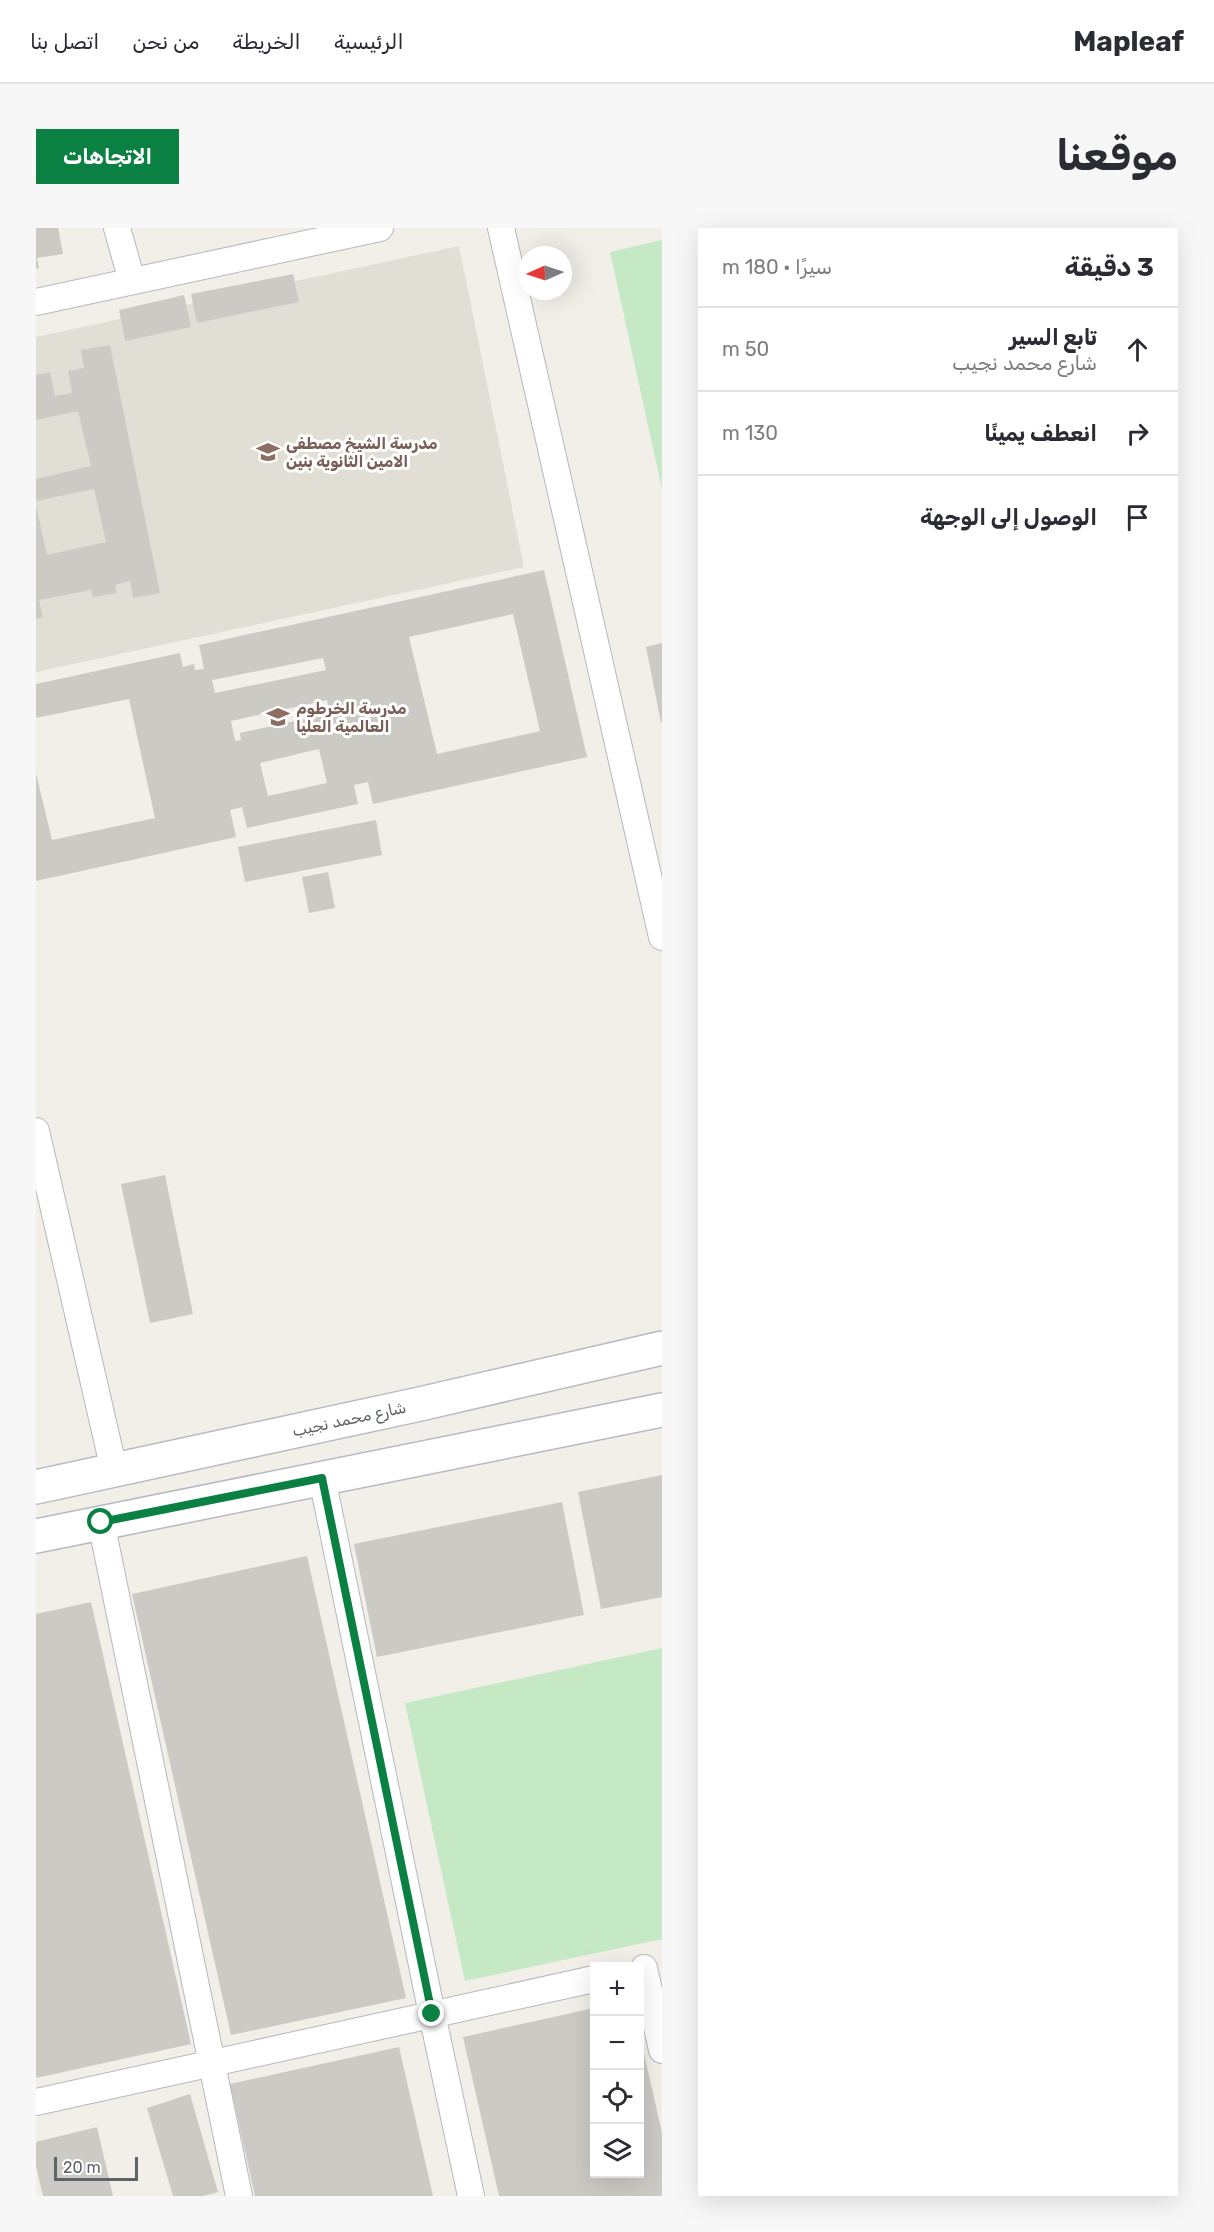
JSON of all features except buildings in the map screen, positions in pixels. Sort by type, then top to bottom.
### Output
[{"type":"main road","name":"شارع محمد نجيب","points":[[36,1487],[420,1404],[662,1348]]},
{"type":"main road","points":[[36,1536],[662,1410]]},
{"type":"street","points":[[117,228],[132,281]]},
{"type":"street","points":[[36,302],[380,228]]},
{"type":"street","points":[[501,228],[662,937]]},
{"type":"street","points":[[36,1131],[114,1470]]},
{"type":"street","points":[[322,1478],[471,2196]]},
{"type":"street","points":[[101,1522],[239,2196]]},
{"type":"street","points":[[648,1967],[662,2050]]},
{"type":"street","points":[[36,2102],[590,1980]]},
{"type":"shaded area","name":"مدرسة الشيخ مصطفى الامين الثانوية بنين","points":[[459,246],[524,567],[36,672],[36,337]]},
{"type":"green space","points":[[662,240],[662,489],[610,252]]},
{"type":"green space","points":[[662,1648],[662,1939],[465,1981],[405,1703]]},
{"type":"place","name":"مدرسة الشيخ مصطفى الامين الثانوية بنين","points":[[268,452]]},
{"type":"place","name":"مدرسة الخرطوم العالمية العليا","points":[[278,717]]},
{"type":"route","points":[[101,1522],[322,1478],[432,2014]]}]
